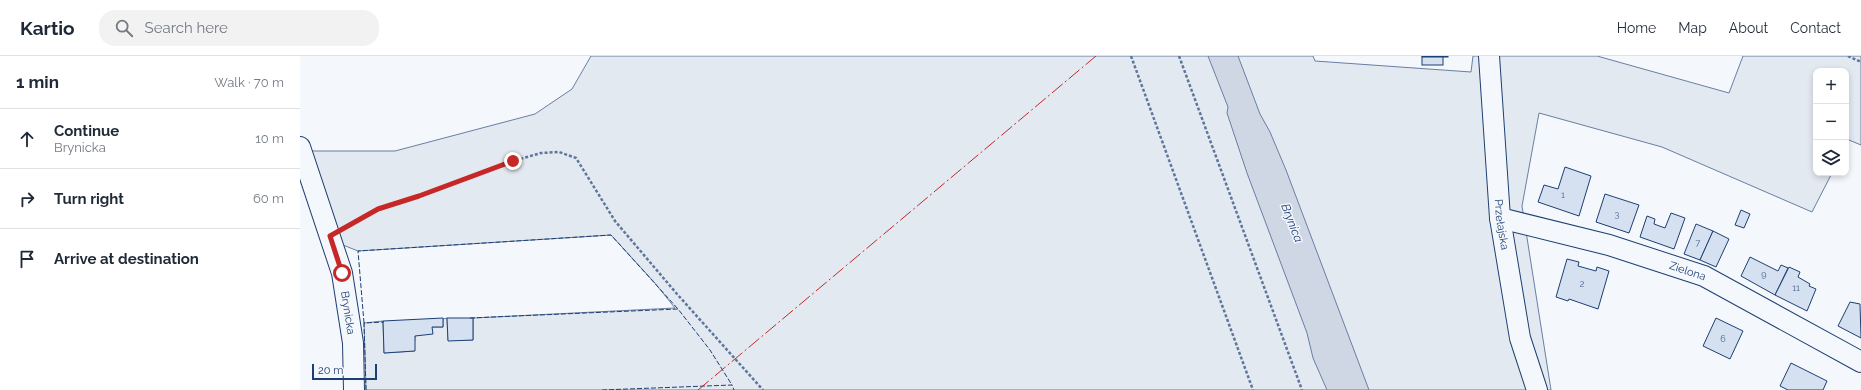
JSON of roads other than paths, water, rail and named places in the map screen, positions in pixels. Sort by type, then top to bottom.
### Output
[{"type":"street","name":"Przełajska","points":[[1489,56],[1500,218],[1520,338],[1537,390]]},
{"type":"street","name":"Brynicka","points":[[300,146],[342,273],[352,335],[354,390]]},
{"type":"street","name":"Zielona","points":[[1500,218],[1609,244],[1704,276],[1861,362]]},
{"type":"water","name":"Brynica","points":[[1208,56],[1238,56],[1260,114],[1270,132],[1286,170],[1369,390],[1327,390],[1313,358],[1307,333],[1247,173],[1227,113],[1228,107]]}]
